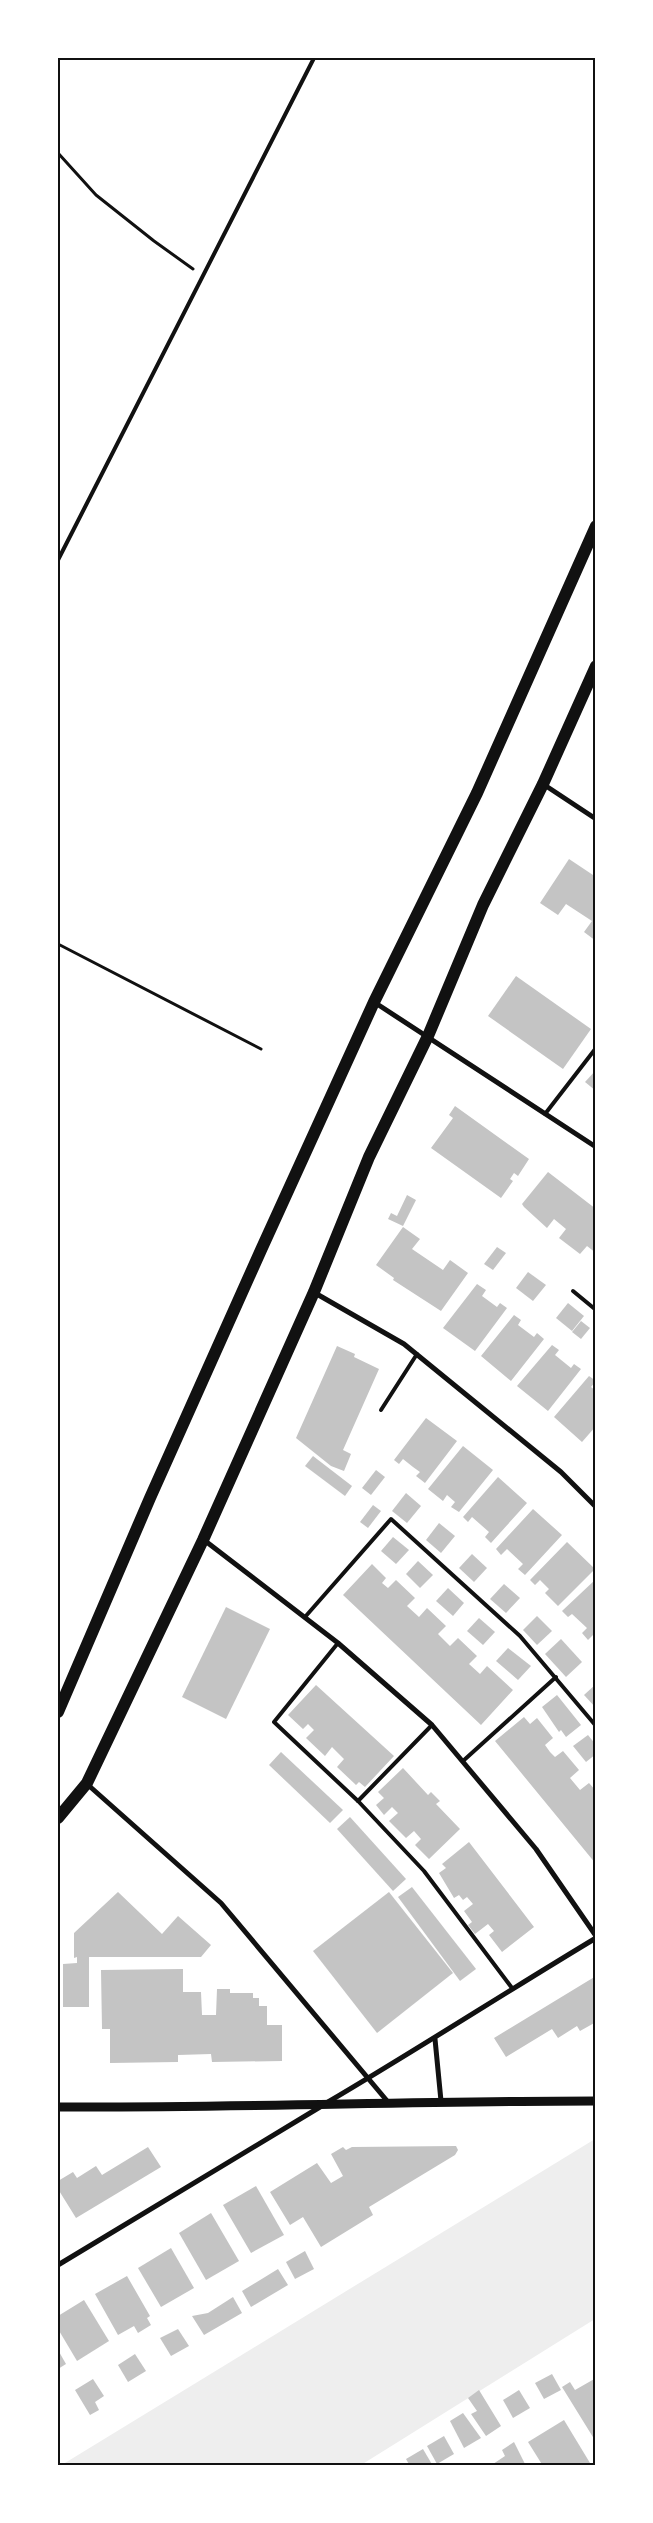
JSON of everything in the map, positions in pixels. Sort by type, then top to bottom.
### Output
[{"type":"main road","points":[[58,1712],[154,1489],[374,1002],[477,793],[596,526]]},
{"type":"main road","points":[[58,1818],[87,1783],[204,1540],[314,1292],[369,1157],[428,1036],[483,905],[543,784],[596,666]]},
{"type":"street","points":[[543,784],[596,820]]},
{"type":"street","points":[[374,1002],[596,1147]]},
{"type":"street","points":[[314,1292],[404,1344],[561,1472],[596,1507]]},
{"type":"street","points":[[58,2265],[435,2039],[512,1988],[596,1937],[580,1910],[536,1849],[432,1725],[338,1643],[204,1540]]},
{"type":"street","points":[[87,1783],[221,1903],[388,2102]]},
{"type":"street","points":[[435,2039],[441,2101]]},
{"type":"street","points":[[58,2107],[321,2106],[441,2101],[596,2101]]},
{"type":"lane","points":[[58,560],[314,58]]},
{"type":"lane","points":[[545,1114],[596,1048]]},
{"type":"lane","points":[[573,1291],[596,1310]]},
{"type":"lane","points":[[381,1410],[417,1354]]},
{"type":"lane","points":[[305,1617],[391,1519],[520,1636],[596,1726]]},
{"type":"lane","points":[[338,1643],[274,1722],[358,1801],[424,1871],[512,1988]]},
{"type":"lane","points":[[463,1761],[556,1677]]},
{"type":"lane","points":[[358,1801],[432,1725]]},
{"type":"path","points":[[58,153],[96,195],[154,241],[203,275]]},
{"type":"path","points":[[58,944],[261,1048]]},
{"type":"shaded area","points":[[595,2139],[595,2319],[361,2465],[60,2466]]},
{"type":"building","points":[[569,859],[596,877],[596,941],[584,932],[592,921],[566,904],[558,915],[540,903]]},
{"type":"building","points":[[516,976],[591,1029],[563,1069],[488,1016]]},
{"type":"building","points":[[596,1070],[596,1091],[585,1082]]},
{"type":"building","points":[[455,1106],[529,1159],[518,1176],[514,1173],[510,1179],[513,1181],[501,1198],[431,1148],[453,1118],[449,1115]]},
{"type":"building","points":[[548,1172],[596,1209],[596,1253],[587,1246],[580,1254],[559,1238],[566,1229],[554,1219],[547,1228],[522,1204]]},
{"type":"building","points":[[407,1195],[416,1200],[403,1226],[388,1219],[391,1213],[397,1216]]},
{"type":"building","points":[[403,1227],[420,1239],[412,1249],[443,1270],[450,1260],[468,1273],[441,1311],[393,1280],[394,1278],[376,1265]]},
{"type":"building","points":[[497,1247],[506,1253],[493,1270],[484,1264]]},
{"type":"building","points":[[528,1272],[546,1285],[533,1301],[516,1288]]},
{"type":"building","points":[[477,1284],[486,1290],[482,1296],[497,1307],[500,1303],[507,1308],[475,1351],[443,1328]]},
{"type":"building","points":[[568,1303],[584,1316],[572,1331],[556,1318]]},
{"type":"building","points":[[514,1315],[521,1320],[518,1325],[534,1337],[537,1333],[544,1339],[511,1381],[481,1356]]},
{"type":"building","points":[[581,1321],[590,1328],[581,1339],[572,1332]]},
{"type":"building","points":[[552,1345],[559,1350],[555,1355],[571,1368],[574,1364],[581,1369],[548,1411],[517,1386]]},
{"type":"building","points":[[337,1346],[355,1354],[354,1357],[379,1369],[343,1450],[351,1454],[344,1471],[331,1466],[296,1438]]},
{"type":"building","points":[[589,1376],[596,1381],[591,1387],[596,1391],[596,1426],[582,1442],[554,1417]]},
{"type":"building","points":[[426,1418],[457,1441],[425,1483],[416,1476],[420,1472],[403,1459],[399,1464],[394,1460]]},
{"type":"building","points":[[463,1446],[493,1470],[459,1512],[451,1507],[455,1502],[447,1495],[443,1501],[428,1489]]},
{"type":"building","points":[[313,1456],[352,1486],[345,1496],[305,1466]]},
{"type":"building","points":[[376,1470],[385,1477],[371,1495],[362,1488]]},
{"type":"building","points":[[498,1477],[527,1503],[491,1543],[485,1537],[489,1532],[472,1517],[468,1522],[463,1517]]},
{"type":"building","points":[[406,1493],[421,1506],[407,1523],[392,1511]]},
{"type":"building","points":[[373,1505],[381,1511],[368,1528],[360,1522]]},
{"type":"building","points":[[533,1509],[562,1535],[525,1575],[518,1569],[523,1564],[507,1549],[501,1555],[496,1549]]},
{"type":"building","points":[[439,1523],[455,1536],[441,1553],[426,1540]]},
{"type":"building","points":[[393,1537],[409,1550],[396,1564],[381,1551]]},
{"type":"building","points":[[567,1542],[595,1569],[558,1606],[545,1593],[549,1589],[540,1580],[535,1585],[530,1580]]},
{"type":"building","points":[[472,1554],[487,1568],[474,1582],[459,1568]]},
{"type":"building","points":[[418,1561],[433,1575],[420,1588],[406,1574]]},
{"type":"building","points":[[372,1564],[386,1578],[382,1583],[388,1588],[396,1580],[415,1598],[407,1606],[419,1617],[427,1608],[446,1626],[438,1634],[450,1646],[458,1638],[477,1656],[469,1664],[480,1674],[487,1666],[513,1690],[481,1725],[343,1595]]},
{"type":"building","points":[[596,1579],[596,1632],[588,1640],[582,1633],[587,1628],[572,1614],[568,1617],[562,1611]]},
{"type":"building","points":[[504,1584],[520,1598],[506,1613],[490,1599]]},
{"type":"building","points":[[448,1588],[464,1603],[453,1616],[436,1601]]},
{"type":"building","points":[[226,1607],[270,1629],[226,1719],[182,1697]]},
{"type":"building","points":[[537,1616],[552,1631],[537,1645],[523,1630]]},
{"type":"building","points":[[479,1618],[495,1632],[483,1645],[467,1631]]},
{"type":"building","points":[[561,1639],[582,1662],[566,1677],[545,1654]]},
{"type":"building","points":[[508,1648],[531,1666],[518,1680],[496,1661]]},
{"type":"building","points":[[596,1684],[596,1708],[584,1695]]},
{"type":"building","points":[[316,1685],[394,1756],[365,1787],[359,1782],[356,1785],[337,1767],[344,1759],[332,1747],[325,1756],[306,1738],[314,1730],[308,1724],[303,1729],[288,1715]]},
{"type":"building","points":[[557,1695],[581,1725],[566,1737],[561,1730],[559,1732],[542,1707]]},
{"type":"building","points":[[524,1717],[530,1724],[537,1718],[553,1738],[545,1745],[550,1752],[555,1757],[563,1751],[579,1770],[570,1778],[580,1790],[589,1783],[596,1791],[596,1864],[495,1741]]},
{"type":"building","points":[[588,1735],[596,1745],[596,1754],[586,1762],[573,1746]]},
{"type":"building","points":[[281,1752],[343,1810],[330,1823],[269,1765]]},
{"type":"building","points":[[403,1768],[428,1795],[431,1792],[440,1801],[436,1804],[460,1829],[429,1859],[415,1845],[421,1839],[414,1831],[406,1838],[389,1821],[398,1813],[392,1807],[384,1815],[376,1805],[384,1798],[378,1792]]},
{"type":"building","points":[[350,1817],[406,1879],[393,1891],[337,1829]]},
{"type":"building","points":[[469,1842],[534,1927],[502,1952],[489,1935],[494,1931],[488,1924],[475,1934],[468,1925],[472,1922],[464,1911],[473,1904],[467,1897],[463,1900],[459,1895],[454,1898],[439,1873],[446,1868],[442,1864]]},
{"type":"building","points":[[412,1887],[476,1969],[460,1981],[398,1897]]},
{"type":"building","points":[[118,1892],[162,1934],[178,1916],[211,1945],[201,1957],[89,1957],[89,2007],[63,2007],[63,1964],[77,1963],[77,1957],[74,1958],[74,1933]]},
{"type":"building","points":[[389,1892],[453,1973],[377,2033],[313,1951]]},
{"type":"building","points":[[183,1969],[183,1992],[201,1992],[202,2015],[216,2015],[217,1989],[230,1989],[230,1993],[253,1993],[253,1998],[259,1998],[259,2006],[267,2006],[267,2025],[282,2025],[282,2061],[212,2062],[211,2054],[178,2055],[178,2062],[110,2063],[110,2029],[102,2029],[101,1970]]},
{"type":"building","points":[[596,1976],[596,2022],[580,2031],[577,2026],[558,2038],[552,2029],[506,2057],[494,2038]]},
{"type":"building","points":[[456,2146],[458,2150],[455,2155],[369,2207],[373,2215],[321,2247],[303,2217],[290,2225],[270,2192],[317,2163],[331,2183],[343,2176],[331,2154],[343,2147],[346,2150],[352,2147]]},
{"type":"building","points":[[148,2147],[161,2167],[76,2218],[58,2189],[58,2181],[73,2172],[77,2178],[96,2166],[102,2175]]},
{"type":"building","points":[[256,2186],[284,2235],[251,2253],[223,2205]]},
{"type":"building","points":[[211,2213],[239,2261],[206,2280],[179,2233]]},
{"type":"building","points":[[171,2248],[194,2288],[161,2307],[138,2268]]},
{"type":"building","points":[[305,2251],[314,2269],[295,2279],[286,2262]]},
{"type":"building","points":[[278,2269],[288,2285],[251,2307],[242,2291]]},
{"type":"building","points":[[127,2276],[150,2316],[147,2318],[151,2325],[138,2333],[134,2326],[118,2335],[95,2294]]},
{"type":"building","points":[[233,2297],[242,2313],[204,2335],[192,2316],[208,2313]]},
{"type":"building","points":[[84,2300],[109,2341],[77,2361],[58,2329],[58,2316]]},
{"type":"building","points":[[178,2329],[189,2346],[171,2356],[160,2338]]},
{"type":"building","points":[[58,2350],[66,2364],[58,2369]]},
{"type":"building","points":[[135,2354],[146,2371],[128,2382],[118,2365]]},
{"type":"building","points":[[552,2374],[561,2390],[544,2399],[535,2383]]},
{"type":"building","points":[[596,2378],[596,2442],[562,2387],[570,2382],[575,2390]]},
{"type":"building","points":[[93,2379],[104,2396],[95,2402],[99,2410],[90,2415],[75,2390]]},
{"type":"building","points":[[479,2390],[501,2426],[486,2436],[471,2414],[477,2411],[468,2398]]},
{"type":"building","points":[[519,2390],[530,2408],[513,2418],[503,2400]]},
{"type":"building","points":[[463,2413],[481,2438],[464,2448],[450,2421]]},
{"type":"building","points":[[564,2420],[590,2463],[587,2466],[543,2466],[528,2442]]},
{"type":"building","points":[[444,2436],[454,2454],[437,2464],[427,2446]]},
{"type":"building","points":[[514,2442],[526,2466],[490,2466],[505,2456],[502,2450]]},
{"type":"building","points":[[423,2449],[433,2466],[410,2466],[406,2459]]}]
